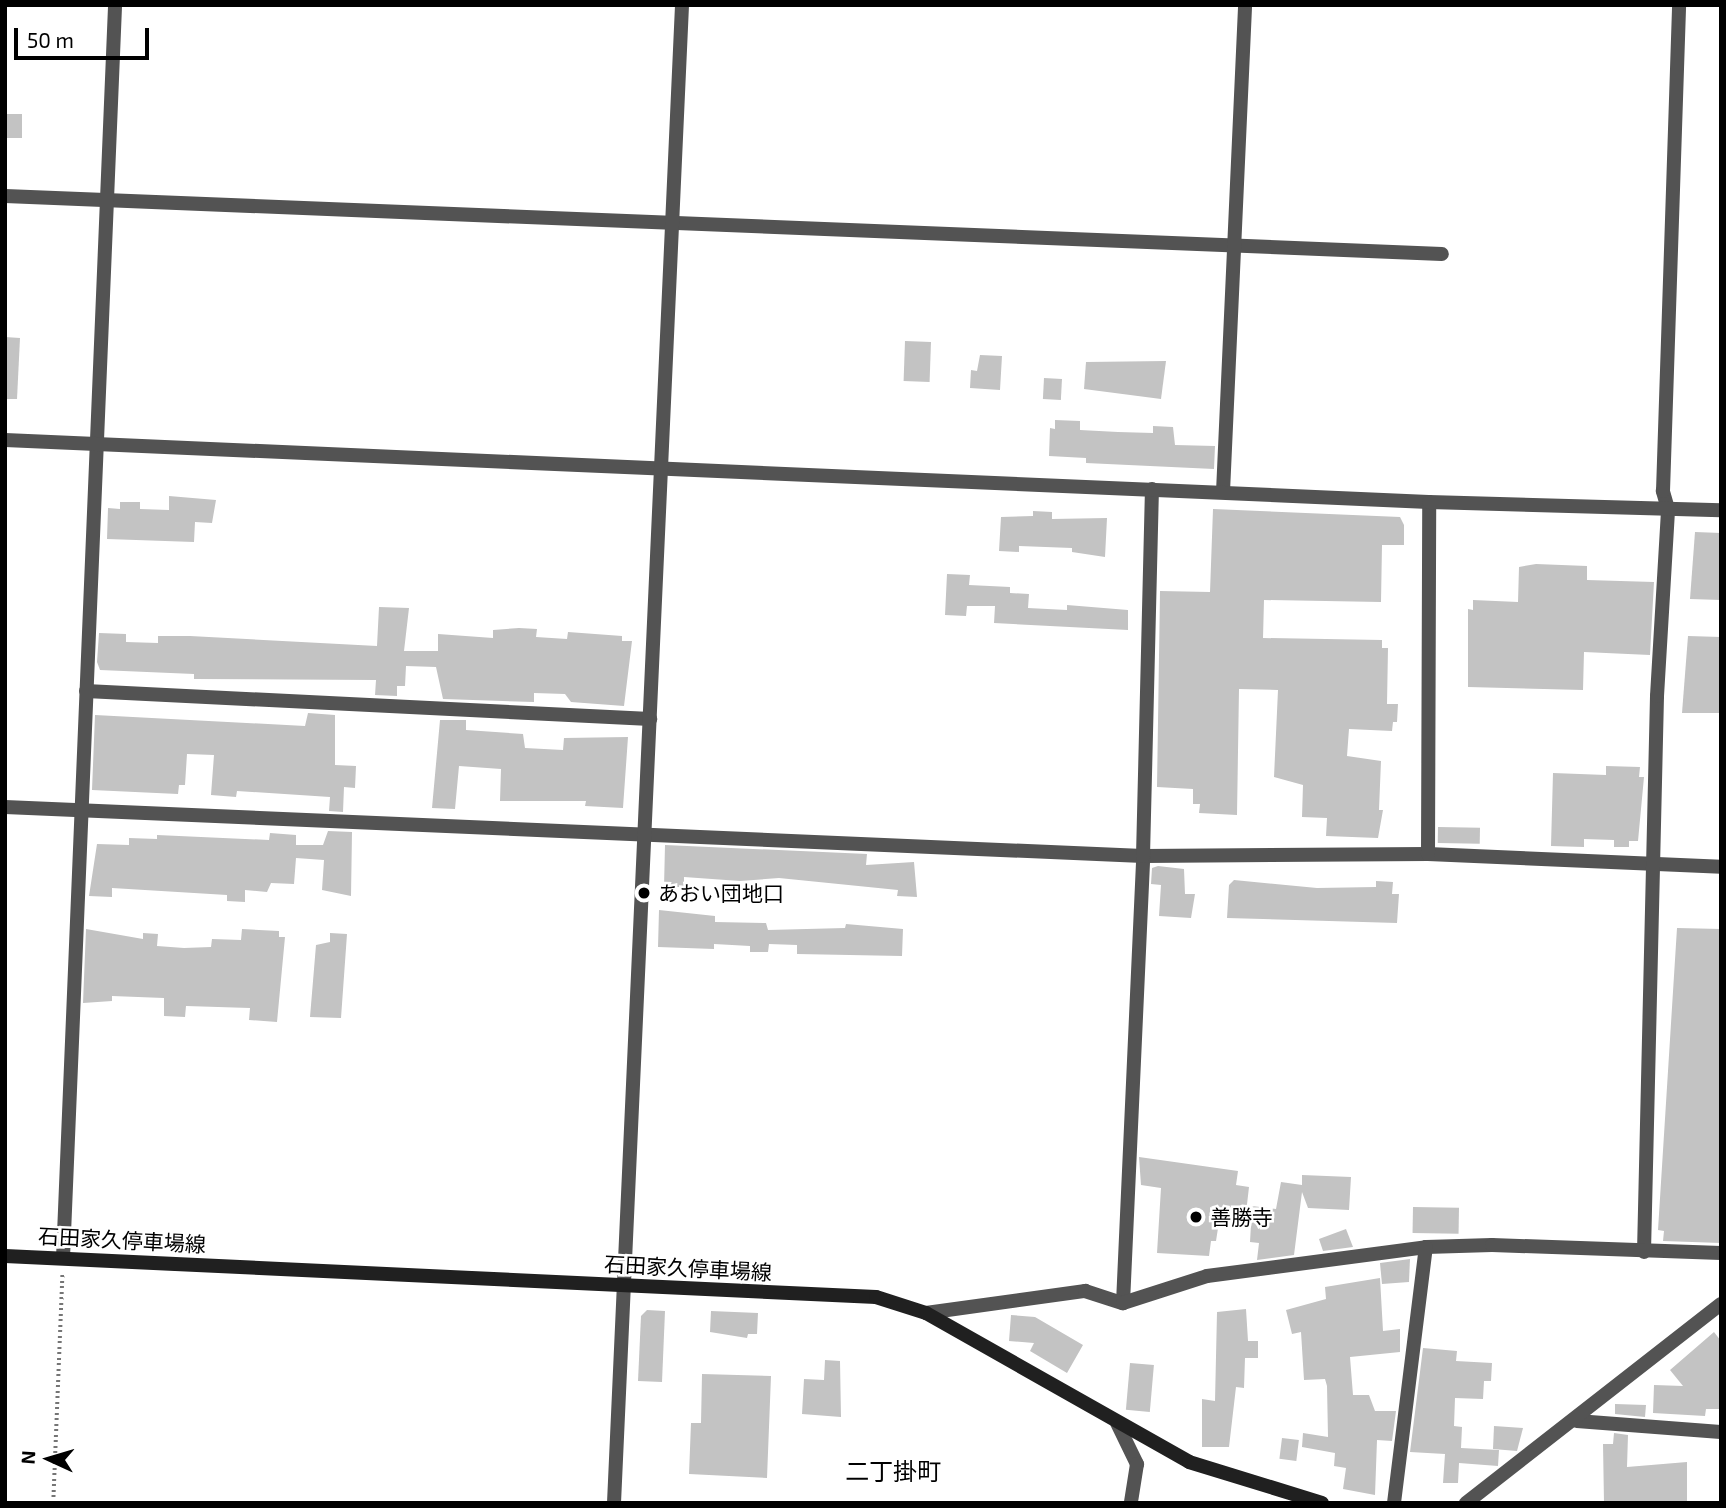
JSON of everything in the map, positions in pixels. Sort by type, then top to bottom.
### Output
[{"type":"main road","name":"石田家久停車場線","points":[[5,1256],[876,1297],[926,1313],[1189,1462],[1322,1503]]},
{"type":"street","points":[[63,1258],[115,5]]},
{"type":"street","points":[[614,1503],[627,1286],[682,5]]},
{"type":"street","points":[[1223,492],[1245,5]]},
{"type":"street","points":[[1644,1252],[1654,863],[1668,509],[1663,491],[1679,5]]},
{"type":"street","points":[[5,196],[1236,249],[1442,254]]},
{"type":"street","points":[[5,440],[663,466],[1429,502],[1721,510]]},
{"type":"street","points":[[1123,1303],[1143,856],[1152,489]]},
{"type":"street","points":[[1428,855],[1429,502]]},
{"type":"street","points":[[86,691],[650,719]]},
{"type":"street","points":[[5,807],[1143,856],[1428,855],[1721,867]]},
{"type":"street","points":[[926,1313],[1085,1291],[1123,1303],[1207,1276],[1426,1247],[1492,1245],[1721,1253]]},
{"type":"street","points":[[1394,1503],[1426,1247]]},
{"type":"street","points":[[1466,1503],[1542,1442],[1577,1421],[1721,1304]]},
{"type":"street","points":[[1577,1421],[1721,1432]]},
{"type":"street","points":[[1117,1423],[1137,1464],[1131,1503]]},
{"type":"path","points":[[53,1503],[63,1258]]},
{"type":"building","points":[[5,114],[22,114],[22,138],[5,138]]},
{"type":"building","points":[[5,337],[20,338],[17,399],[5,399]]},
{"type":"building","points":[[905,341],[931,342],[930,382],[904,381]]},
{"type":"building","points":[[980,355],[1002,356],[1000,390],[970,388],[971,370],[977,371]]},
{"type":"building","points":[[1166,361],[1161,399],[1084,389],[1086,362]]},
{"type":"building","points":[[1044,378],[1062,379],[1061,400],[1043,399]]},
{"type":"building","points":[[1055,420],[1080,421],[1080,430],[1153,433],[1153,426],[1173,427],[1175,445],[1215,446],[1214,469],[1086,463],[1086,458],[1049,456],[1050,428],[1055,429]]},
{"type":"building","points":[[169,496],[216,500],[212,523],[195,522],[194,542],[107,539],[108,508],[120,509],[120,502],[140,502],[140,509],[169,510]]},
{"type":"building","points":[[1213,509],[1400,517],[1404,525],[1404,545],[1382,545],[1381,602],[1264,600],[1263,638],[1382,640],[1382,648],[1388,648],[1387,704],[1398,704],[1397,722],[1393,722],[1392,731],[1349,729],[1347,756],[1381,761],[1379,810],[1383,810],[1378,838],[1326,836],[1327,818],[1302,817],[1303,785],[1274,777],[1278,690],[1239,689],[1237,815],[1199,813],[1200,804],[1193,804],[1193,789],[1157,787],[1160,591],[1210,592]]},
{"type":"building","points":[[1033,511],[1052,512],[1052,519],[1107,518],[1105,557],[1072,552],[1072,548],[1019,546],[1019,552],[999,551],[1001,517],[1033,516]]},
{"type":"building","points":[[1695,532],[1721,533],[1721,600],[1690,599]]},
{"type":"building","points":[[1536,564],[1587,566],[1587,580],[1654,582],[1650,655],[1584,652],[1583,690],[1468,687],[1468,609],[1473,610],[1473,600],[1518,602],[1519,567]]},
{"type":"building","points":[[947,574],[970,575],[969,585],[1010,587],[1010,593],[1029,594],[1028,608],[1067,610],[1067,605],[1128,610],[1128,630],[994,623],[995,606],[967,606],[966,616],[945,615]]},
{"type":"building","points":[[379,607],[409,608],[404,651],[438,651],[438,634],[493,638],[493,630],[519,628],[537,629],[536,637],[567,639],[568,632],[622,636],[622,641],[632,641],[624,706],[571,702],[565,694],[534,693],[534,702],[443,699],[436,667],[406,666],[405,686],[397,686],[397,696],[375,695],[376,680],[194,679],[194,674],[100,670],[97,662],[99,633],[126,634],[126,642],[158,643],[158,636],[190,636],[377,646]]},
{"type":"building","points":[[1688,636],[1721,637],[1721,713],[1682,713]]},
{"type":"building","points":[[308,713],[335,715],[335,765],[356,766],[355,788],[344,787],[343,812],[329,811],[330,797],[237,791],[236,797],[211,795],[214,755],[187,754],[185,785],[179,785],[178,794],[92,790],[95,715],[305,726]]},
{"type":"building","points":[[440,720],[466,720],[466,730],[523,734],[525,748],[563,750],[564,738],[628,737],[623,808],[585,806],[586,801],[500,801],[501,769],[459,766],[455,809],[432,808]]},
{"type":"building","points":[[1606,766],[1640,767],[1639,777],[1644,777],[1638,841],[1629,841],[1629,847],[1614,847],[1614,840],[1584,839],[1584,847],[1551,846],[1553,773],[1606,775]]},
{"type":"building","points":[[1438,827],[1480,828],[1480,844],[1438,843]]},
{"type":"building","points":[[328,831],[352,832],[351,896],[322,890],[324,860],[296,858],[294,884],[271,883],[267,892],[245,890],[245,902],[227,901],[227,895],[112,888],[112,897],[89,896],[97,844],[129,845],[129,838],[157,839],[157,835],[269,840],[270,833],[296,835],[296,845],[323,845]]},
{"type":"building","points":[[665,845],[867,854],[866,865],[914,862],[917,897],[897,896],[898,890],[779,878],[740,881],[684,877],[684,887],[664,887]]},
{"type":"building","points":[[1158,866],[1184,869],[1185,894],[1195,894],[1191,918],[1159,916],[1161,885],[1151,884],[1152,868]]},
{"type":"building","points":[[1234,880],[1317,888],[1376,887],[1376,881],[1393,882],[1392,894],[1399,894],[1397,923],[1227,918],[1229,885]]},
{"type":"building","points":[[659,910],[715,916],[715,922],[766,923],[768,930],[845,928],[846,924],[903,929],[902,956],[797,954],[797,945],[769,944],[768,952],[750,952],[750,946],[714,944],[714,949],[658,947]]},
{"type":"building","points":[[1677,928],[1721,929],[1721,1243],[1663,1241],[1664,1231],[1658,1230]]},
{"type":"building","points":[[86,929],[143,939],[143,933],[158,934],[157,946],[184,948],[211,947],[212,939],[241,940],[242,929],[279,931],[279,937],[285,937],[277,1022],[249,1020],[250,1008],[186,1006],[185,1017],[164,1016],[164,998],[112,996],[112,1001],[83,1003]]},
{"type":"building","points":[[330,933],[347,934],[341,1018],[310,1017],[316,945],[330,942]]},
{"type":"building","points":[[1139,1157],[1238,1171],[1236,1185],[1249,1187],[1246,1213],[1221,1209],[1216,1241],[1211,1241],[1209,1256],[1157,1253],[1161,1188],[1141,1185]]},
{"type":"building","points":[[1302,1175],[1351,1177],[1349,1210],[1308,1208],[1302,1192],[1294,1255],[1257,1260],[1259,1243],[1250,1242],[1252,1206],[1276,1209],[1281,1182],[1302,1185]]},
{"type":"building","points":[[1413,1207],[1459,1208],[1459,1234],[1413,1233]]},
{"type":"building","points":[[1346,1229],[1353,1247],[1323,1251],[1319,1239]]},
{"type":"building","points":[[1410,1259],[1409,1282],[1382,1284],[1380,1263]]},
{"type":"building","points":[[1380,1278],[1383,1331],[1400,1329],[1400,1352],[1350,1357],[1353,1395],[1369,1395],[1375,1411],[1396,1411],[1392,1441],[1377,1440],[1375,1495],[1343,1489],[1346,1468],[1334,1466],[1335,1453],[1302,1447],[1303,1433],[1328,1437],[1327,1386],[1325,1379],[1304,1380],[1301,1332],[1292,1334],[1286,1310],[1326,1299],[1325,1287]]},
{"type":"building","points":[[1246,1309],[1248,1341],[1258,1341],[1258,1358],[1245,1358],[1244,1388],[1236,1387],[1229,1447],[1202,1447],[1202,1399],[1215,1401],[1217,1312]]},
{"type":"building","points":[[647,1310],[665,1311],[662,1382],[638,1381],[641,1316]]},
{"type":"building","points":[[711,1311],[758,1313],[757,1334],[748,1334],[747,1338],[710,1332]]},
{"type":"building","points":[[1011,1315],[1035,1317],[1083,1345],[1067,1373],[1030,1351],[1034,1343],[1009,1341]]},
{"type":"building","points":[[1714,1332],[1721,1341],[1721,1409],[1706,1409],[1705,1416],[1653,1413],[1654,1385],[1683,1386],[1670,1370]]},
{"type":"building","points":[[1423,1348],[1457,1351],[1456,1361],[1492,1363],[1491,1381],[1484,1381],[1483,1399],[1455,1398],[1454,1426],[1462,1427],[1461,1448],[1499,1450],[1498,1466],[1459,1463],[1458,1483],[1443,1483],[1445,1454],[1410,1452]]},
{"type":"building","points":[[825,1360],[840,1361],[841,1417],[802,1414],[804,1379],[824,1380]]},
{"type":"building","points":[[1130,1363],[1154,1365],[1150,1412],[1126,1410]]},
{"type":"building","points":[[702,1374],[771,1376],[767,1478],[689,1474],[691,1423],[701,1423]]},
{"type":"building","points":[[1615,1404],[1646,1405],[1645,1417],[1615,1414]]},
{"type":"building","points":[[1494,1426],[1523,1428],[1517,1451],[1493,1449]]},
{"type":"building","points":[[1614,1433],[1628,1435],[1627,1467],[1687,1462],[1687,1503],[1604,1503],[1603,1444],[1613,1444]]},
{"type":"building","points":[[1282,1438],[1299,1440],[1296,1461],[1279,1459]]},
{"type":"place","name":"あおい団地口","points":[[644,893]]},
{"type":"place","name":"善勝寺","points":[[1196,1217]]},
{"type":"district","name":"二丁掛町","points":[[893,1471]]}]
